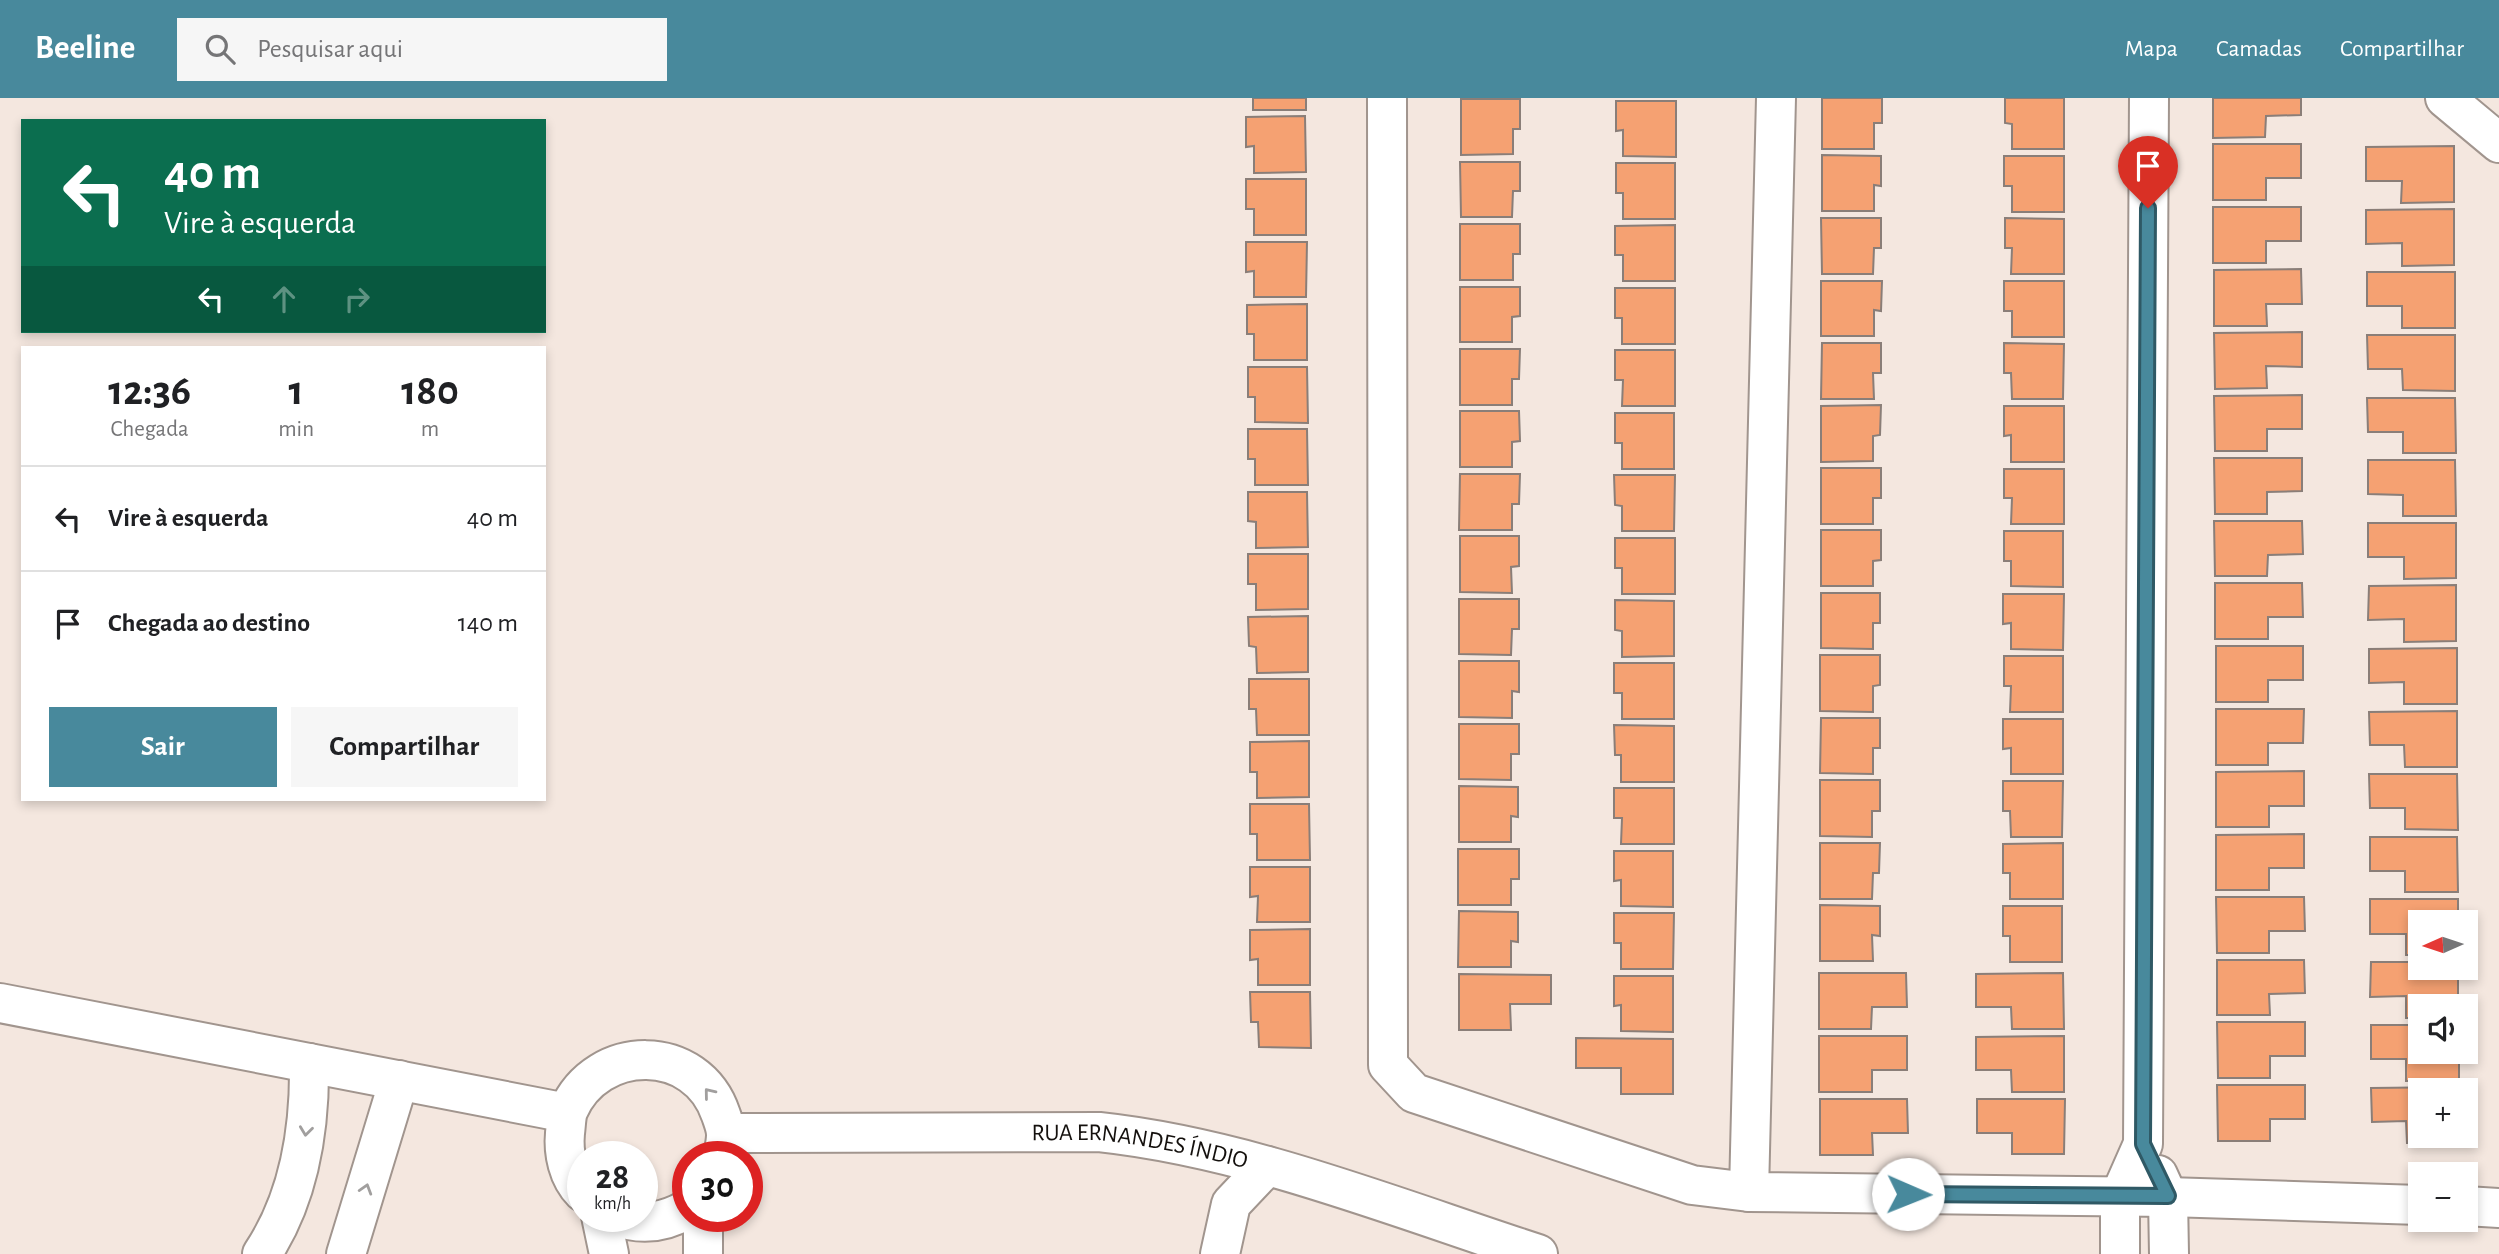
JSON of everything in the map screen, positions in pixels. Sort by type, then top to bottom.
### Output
[{"type":"street","points":[[1387,98],[1388,1065],[1414,1093],[1692,1185],[1749,1192],[2168,1196],[2408,1205]]},
{"type":"street","points":[[1749,1192],[1776,98]]},
{"type":"street","points":[[2120,1254],[2120,1196],[2143,1144],[2149,98]]},
{"type":"street","points":[[2445,98],[2499,143]]},
{"type":"street","points":[[0,1003],[567,1113]]},
{"type":"street","points":[[567,1161],[563,1149],[567,1113],[587,1082],[619,1062],[655,1059],[689,1071],[715,1098],[724,1141]]},
{"type":"street","points":[[262,1254],[285,1210],[306,1138],[309,1063]]},
{"type":"street","points":[[346,1254],[398,1080]]},
{"type":"street","name":"RUA ERNANDES ÍNDIO","points":[[763,1144],[1099,1132],[1152,1138],[1267,1166],[1538,1254]]},
{"type":"street","points":[[2143,1144],[2168,1196],[2169,1254]]},
{"type":"street","points":[[1220,1254],[1231,1204],[1267,1166]]},
{"type":"street","points":[[2478,1207],[2499,1208]]},
{"type":"street","points":[[604,1232],[609,1254]]},
{"type":"street","points":[[703,1232],[704,1254]]},
{"type":"building","points":[[1253,98],[1306,98],[1306,110],[1253,110]]},
{"type":"building","points":[[1822,98],[1882,98],[1882,123],[1874,123],[1874,149],[1822,149]]},
{"type":"building","points":[[2005,98],[2064,98],[2064,149],[2012,149],[2012,124],[2005,123]]},
{"type":"building","points":[[2213,98],[2301,98],[2301,115],[2266,116],[2265,137],[2213,138]]},
{"type":"building","points":[[1461,99],[1520,99],[1520,129],[1513,129],[1513,154],[1461,155]]},
{"type":"building","points":[[1616,101],[1676,101],[1676,157],[1623,156],[1623,130],[1616,131]]},
{"type":"building","points":[[1305,116],[1306,172],[1254,173],[1254,146],[1246,147],[1246,117]]},
{"type":"building","points":[[2213,144],[2301,144],[2301,178],[2266,178],[2266,200],[2213,200]]},
{"type":"building","points":[[2454,146],[2454,202],[2401,203],[2402,181],[2366,181],[2366,147]]},
{"type":"building","points":[[1822,155],[1881,156],[1881,186],[1874,185],[1874,211],[1822,211]]},
{"type":"building","points":[[2004,156],[2064,156],[2064,212],[2012,212],[2012,186],[2004,186]]},
{"type":"building","points":[[1460,162],[1520,162],[1520,191],[1513,191],[1512,217],[1461,217]]},
{"type":"building","points":[[1616,163],[1675,163],[1675,219],[1623,219],[1623,193],[1616,193]]},
{"type":"building","points":[[1246,179],[1306,179],[1306,235],[1254,235],[1254,209],[1246,209]]},
{"type":"building","points":[[2213,207],[2301,207],[2301,241],[2266,241],[2266,263],[2213,263]]},
{"type":"building","points":[[2454,209],[2454,265],[2402,266],[2402,243],[2366,244],[2366,210]]},
{"type":"building","points":[[1821,218],[1881,218],[1881,248],[1874,248],[1873,274],[1822,274]]},
{"type":"building","points":[[2005,218],[2064,219],[2064,274],[2011,274],[2012,248],[2005,248]]},
{"type":"building","points":[[1460,224],[1520,224],[1520,254],[1513,254],[1513,280],[1460,280]]},
{"type":"building","points":[[1675,225],[1675,281],[1623,281],[1623,255],[1615,255],[1615,226]]},
{"type":"building","points":[[1246,242],[1307,242],[1306,297],[1254,297],[1254,271],[1246,272]]},
{"type":"building","points":[[2301,269],[2302,304],[2266,304],[2267,326],[2214,326],[2214,270]]},
{"type":"building","points":[[2367,272],[2455,272],[2455,328],[2402,328],[2402,306],[2367,306]]},
{"type":"building","points":[[1821,281],[1882,281],[1881,311],[1874,310],[1874,336],[1821,336]]},
{"type":"building","points":[[2004,281],[2064,281],[2064,337],[2012,337],[2012,311],[2004,311]]},
{"type":"building","points":[[1460,287],[1520,287],[1520,316],[1512,317],[1512,342],[1460,342]]},
{"type":"building","points":[[1615,288],[1675,288],[1675,344],[1622,344],[1622,318],[1615,318]]},
{"type":"building","points":[[1307,304],[1307,360],[1254,360],[1254,334],[1247,334],[1247,305]]},
{"type":"building","points":[[2302,332],[2302,367],[2266,366],[2267,388],[2215,389],[2214,333]]},
{"type":"building","points":[[2367,335],[2455,335],[2455,391],[2403,390],[2402,369],[2368,369]]},
{"type":"building","points":[[1822,343],[1881,343],[1881,373],[1873,373],[1874,399],[1821,399]]},
{"type":"building","points":[[2004,343],[2064,344],[2063,399],[2012,399],[2011,373],[2004,373]]},
{"type":"building","points":[[1460,349],[1520,349],[1519,379],[1512,379],[1512,405],[1460,405]]},
{"type":"building","points":[[1615,350],[1675,350],[1675,406],[1622,406],[1623,380],[1615,380]]},
{"type":"building","points":[[1248,367],[1307,367],[1308,423],[1255,422],[1255,397],[1248,397]]},
{"type":"building","points":[[2302,395],[2302,429],[2267,429],[2267,451],[2215,451],[2214,396]]},
{"type":"building","points":[[2367,398],[2455,398],[2456,453],[2403,453],[2403,432],[2368,432]]},
{"type":"building","points":[[1881,405],[1880,435],[1873,436],[1873,461],[1821,462],[1821,406]]},
{"type":"building","points":[[2004,406],[2064,406],[2064,462],[2011,462],[2011,435],[2004,436]]},
{"type":"building","points":[[1460,411],[1519,411],[1520,441],[1512,442],[1512,467],[1460,467]]},
{"type":"building","points":[[1615,413],[1674,413],[1674,469],[1622,469],[1622,443],[1615,443]]},
{"type":"building","points":[[1248,429],[1307,429],[1308,485],[1255,485],[1255,459],[1248,459]]},
{"type":"building","points":[[2214,458],[2302,458],[2302,491],[2267,492],[2267,514],[2215,514]]},
{"type":"building","points":[[2368,460],[2455,460],[2456,516],[2403,516],[2403,495],[2368,494]]},
{"type":"building","points":[[1821,468],[1881,468],[1881,498],[1873,498],[1873,524],[1821,524]]},
{"type":"building","points":[[2004,469],[2064,469],[2064,524],[2011,524],[2012,498],[2004,498]]},
{"type":"building","points":[[1460,474],[1520,474],[1519,504],[1512,504],[1512,530],[1459,530]]},
{"type":"building","points":[[1614,475],[1675,475],[1674,531],[1622,531],[1622,506],[1615,505]]},
{"type":"building","points":[[1248,492],[1307,492],[1308,547],[1256,548],[1256,522],[1248,521]]},
{"type":"building","points":[[2214,521],[2302,521],[2303,554],[2268,555],[2267,576],[2215,576]]},
{"type":"building","points":[[2368,523],[2456,523],[2456,578],[2404,579],[2404,557],[2368,557]]},
{"type":"building","points":[[1821,530],[1881,530],[1881,560],[1873,561],[1873,586],[1821,586]]},
{"type":"building","points":[[2004,531],[2063,531],[2063,587],[2011,586],[2011,561],[2004,561]]},
{"type":"building","points":[[1460,536],[1519,536],[1519,566],[1511,567],[1512,593],[1460,592]]},
{"type":"building","points":[[1615,538],[1675,538],[1675,594],[1622,594],[1622,568],[1615,568]]},
{"type":"building","points":[[1248,554],[1308,554],[1308,609],[1256,610],[1256,584],[1248,584]]},
{"type":"building","points":[[2215,583],[2302,583],[2303,617],[2268,617],[2268,639],[2215,639]]},
{"type":"building","points":[[2456,585],[2456,641],[2404,642],[2404,619],[2368,620],[2369,586]]},
{"type":"building","points":[[1821,593],[1880,593],[1880,623],[1873,623],[1873,649],[1821,648]]},
{"type":"building","points":[[2003,594],[2064,594],[2063,650],[2011,649],[2011,623],[2003,624]]},
{"type":"building","points":[[1459,599],[1519,599],[1519,629],[1512,629],[1511,655],[1459,654]]},
{"type":"building","points":[[1615,600],[1674,601],[1674,656],[1622,657],[1622,631],[1615,630]]},
{"type":"building","points":[[1308,616],[1308,672],[1257,673],[1256,647],[1249,646],[1248,617]]},
{"type":"building","points":[[2216,646],[2303,646],[2303,680],[2268,680],[2268,702],[2216,702]]},
{"type":"building","points":[[2457,648],[2457,704],[2404,704],[2404,682],[2369,683],[2369,649]]},
{"type":"building","points":[[1820,655],[1880,655],[1880,685],[1873,686],[1873,712],[1820,711]]},
{"type":"building","points":[[2004,656],[2063,656],[2063,712],[2010,712],[2011,686],[2004,686]]},
{"type":"building","points":[[1459,661],[1519,661],[1519,692],[1512,691],[1512,718],[1459,717]]},
{"type":"building","points":[[1614,663],[1674,663],[1674,719],[1622,719],[1622,693],[1614,693]]},
{"type":"building","points":[[1249,679],[1309,679],[1309,735],[1257,735],[1256,709],[1249,709]]},
{"type":"building","points":[[2216,709],[2304,709],[2303,743],[2268,743],[2268,765],[2216,765]]},
{"type":"building","points":[[2457,711],[2457,767],[2405,767],[2404,745],[2370,745],[2369,712]]},
{"type":"building","points":[[1821,718],[1880,718],[1880,748],[1873,748],[1873,774],[1820,773]]},
{"type":"building","points":[[2003,719],[2063,719],[2063,774],[2011,774],[2011,748],[2003,749]]},
{"type":"building","points":[[1459,724],[1519,724],[1519,754],[1511,754],[1511,780],[1459,779]]},
{"type":"building","points":[[1614,725],[1674,726],[1674,782],[1621,782],[1621,755],[1615,755]]},
{"type":"building","points":[[1309,741],[1309,797],[1257,798],[1257,772],[1250,772],[1250,742]]},
{"type":"building","points":[[2304,771],[2304,806],[2269,806],[2269,827],[2216,827],[2216,772]]},
{"type":"building","points":[[2369,774],[2457,774],[2458,830],[2405,829],[2405,808],[2370,808]]},
{"type":"building","points":[[1820,780],[1880,780],[1880,811],[1872,811],[1872,837],[1820,836]]},
{"type":"building","points":[[2003,781],[2063,781],[2062,837],[2011,837],[2010,811],[2003,811]]},
{"type":"building","points":[[1459,786],[1518,787],[1518,817],[1511,816],[1511,842],[1459,842]]},
{"type":"building","points":[[1614,788],[1674,788],[1674,844],[1621,844],[1622,818],[1614,818]]},
{"type":"building","points":[[1250,804],[1309,804],[1310,860],[1257,860],[1257,834],[1250,834]]},
{"type":"building","points":[[2304,834],[2304,868],[2269,868],[2269,890],[2216,890],[2216,835]]},
{"type":"building","points":[[2370,837],[2457,837],[2458,892],[2405,892],[2405,871],[2370,871]]},
{"type":"building","points":[[1820,843],[1880,843],[1879,873],[1873,873],[1872,899],[1820,899]]},
{"type":"building","points":[[2063,843],[2063,899],[2010,899],[2010,873],[2003,873],[2003,844]]},
{"type":"building","points":[[1458,849],[1519,849],[1519,879],[1511,879],[1511,905],[1458,905]]},
{"type":"building","points":[[1614,851],[1673,851],[1673,907],[1621,906],[1621,880],[1614,881]]},
{"type":"building","points":[[1250,867],[1310,867],[1310,922],[1257,922],[1258,896],[1250,897]]},
{"type":"building","points":[[2216,897],[2304,897],[2305,931],[2269,931],[2269,953],[2217,953]]},
{"type":"building","points":[[2370,899],[2458,899],[2458,910],[2408,910],[2408,955],[2406,934],[2370,934]]},
{"type":"building","points":[[1820,905],[1880,906],[1880,936],[1872,935],[1873,961],[1820,961]]},
{"type":"building","points":[[2003,906],[2062,906],[2062,962],[2010,962],[2010,936],[2003,936]]},
{"type":"building","points":[[1459,911],[1518,912],[1518,942],[1511,941],[1511,967],[1458,967]]},
{"type":"building","points":[[1614,913],[1674,913],[1673,969],[1621,969],[1621,943],[1614,943]]},
{"type":"building","points":[[1310,929],[1310,985],[1258,985],[1258,959],[1250,960],[1250,930]]},
{"type":"building","points":[[2217,960],[2304,960],[2305,993],[2269,994],[2270,1015],[2217,1015]]},
{"type":"building","points":[[2371,962],[2408,962],[2408,980],[2458,980],[2458,994],[2408,994],[2408,1018],[2406,996],[2370,997]]},
{"type":"building","points":[[1819,973],[1906,973],[1907,1007],[1872,1007],[1871,1029],[1819,1029]]},
{"type":"building","points":[[2063,973],[2064,1029],[2012,1029],[2011,1007],[1976,1007],[1976,974]]},
{"type":"building","points":[[1459,974],[1551,975],[1551,1004],[1510,1004],[1511,1030],[1459,1030]]},
{"type":"building","points":[[1614,976],[1673,976],[1673,1032],[1621,1031],[1621,1005],[1614,1006]]},
{"type":"building","points":[[1250,992],[1310,992],[1311,1048],[1259,1047],[1258,1022],[1251,1022]]},
{"type":"building","points":[[2217,1022],[2305,1022],[2305,1056],[2270,1056],[2270,1078],[2218,1078]]},
{"type":"building","points":[[2371,1025],[2408,1025],[2408,1064],[2459,1064],[2459,1078],[2408,1078],[2406,1081],[2406,1059],[2371,1059]]},
{"type":"building","points":[[1819,1036],[1907,1036],[1907,1070],[1872,1070],[1872,1092],[1819,1092]]},
{"type":"building","points":[[2064,1036],[2064,1092],[2012,1092],[2011,1070],[1976,1070],[1976,1037]]},
{"type":"building","points":[[1576,1038],[1673,1039],[1673,1094],[1621,1094],[1621,1068],[1576,1068]]},
{"type":"building","points":[[2217,1085],[2305,1085],[2305,1119],[2270,1119],[2270,1141],[2218,1141]]},
{"type":"building","points":[[2371,1088],[2408,1088],[2408,1143],[2406,1121],[2372,1122]]},
{"type":"building","points":[[1820,1099],[1907,1099],[1908,1133],[1872,1133],[1873,1155],[1820,1155]]},
{"type":"building","points":[[1977,1099],[2065,1099],[2064,1154],[2012,1154],[2012,1133],[1977,1133]]},
{"type":"route","points":[[1908,1194],[2168,1196],[2143,1144],[2148,208]]}]
